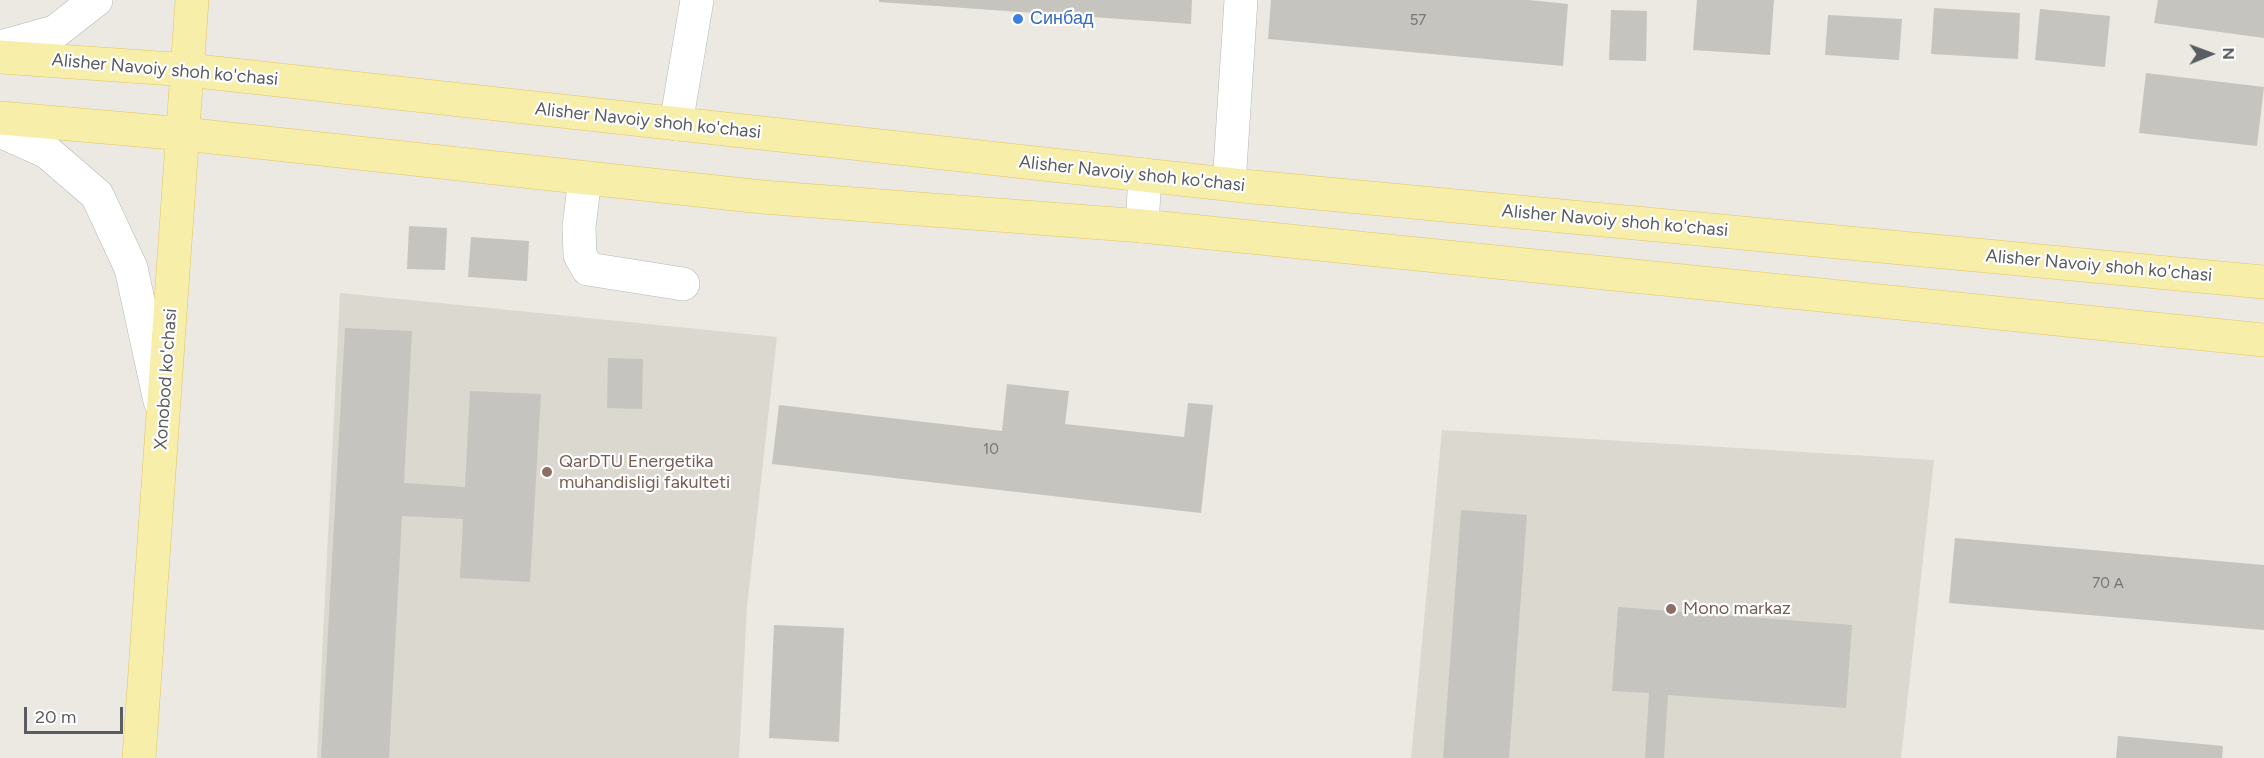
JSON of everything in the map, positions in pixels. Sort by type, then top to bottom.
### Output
[{"type":"main road","name":"Xonobod ko'chasi","points":[[139,758],[192,0]]},
{"type":"main road","name":"Alisher Navoiy shoh ko'chasi","points":[[0,57],[188,70],[1229,184],[2264,282]]},
{"type":"main road","points":[[0,118],[184,134],[774,198],[1142,226],[2264,340]]},
{"type":"street","points":[[0,47],[55,32],[96,0]]},
{"type":"street","points":[[676,124],[697,0]]},
{"type":"street","points":[[1229,184],[1241,0]]},
{"type":"street","points":[[0,131],[47,152],[97,195],[130,268],[163,418]]},
{"type":"street","points":[[1142,226],[1145,175]]},
{"type":"street","points":[[585,178],[579,227],[580,255],[588,269],[683,284]]},
{"type":"shaded area","name":"QarDTU Energetika muhandisligi fakulteti","points":[[340,293],[777,337],[747,607],[739,758],[317,758]]},
{"type":"shaded area","name":"Mono markaz","points":[[1442,430],[1934,460],[1901,758],[1411,758]]},
{"type":"building","points":[[879,0],[1192,0],[1191,24],[879,2]]},
{"type":"building","points":[[1271,0],[1529,0],[1568,4],[1563,66],[1268,39]]},
{"type":"building","points":[[1697,0],[1774,0],[1770,55],[1693,50]]},
{"type":"building","points":[[2158,0],[2264,0],[2264,38],[2154,23]]},
{"type":"building","points":[[1934,8],[2020,13],[2018,59],[1931,54]]},
{"type":"building","points":[[2040,9],[2110,16],[2105,67],[2035,60]]},
{"type":"building","points":[[1611,10],[1647,11],[1646,61],[1609,60]]},
{"type":"building","points":[[1828,15],[1902,19],[1899,60],[1825,55]]},
{"type":"building","points":[[2146,73],[2264,87],[2257,146],[2139,133]]},
{"type":"building","points":[[409,226],[447,228],[445,270],[407,269]]},
{"type":"building","points":[[471,237],[529,241],[527,281],[468,277]]},
{"type":"building","points":[[345,328],[412,331],[404,483],[465,487],[470,391],[541,394],[530,582],[460,578],[463,519],[402,516],[389,758],[321,758]]},
{"type":"building","points":[[608,358],[643,359],[642,409],[607,408]]},
{"type":"building","points":[[1007,384],[1069,391],[1065,424],[1184,437],[1188,403],[1213,405],[1201,513],[772,464],[779,405],[1002,431]]},
{"type":"building","points":[[1461,510],[1527,515],[1509,758],[1443,758]]},
{"type":"building","points":[[1955,538],[2264,565],[2264,630],[1949,603]]},
{"type":"building","points":[[1618,607],[1852,625],[1846,708],[1668,695],[1664,758],[1645,758],[1649,693],[1612,691]]},
{"type":"building","points":[[774,625],[844,628],[839,742],[769,738]]},
{"type":"building","points":[[2118,736],[2223,746],[2222,758],[2116,758]]},
{"type":"place","name":"Синбад","points":[[1018,19]]},
{"type":"place","name":"QarDTU Energetika muhandisligi fakulteti","points":[[547,472]]},
{"type":"place","name":"Mono markaz","points":[[1671,609]]}]
